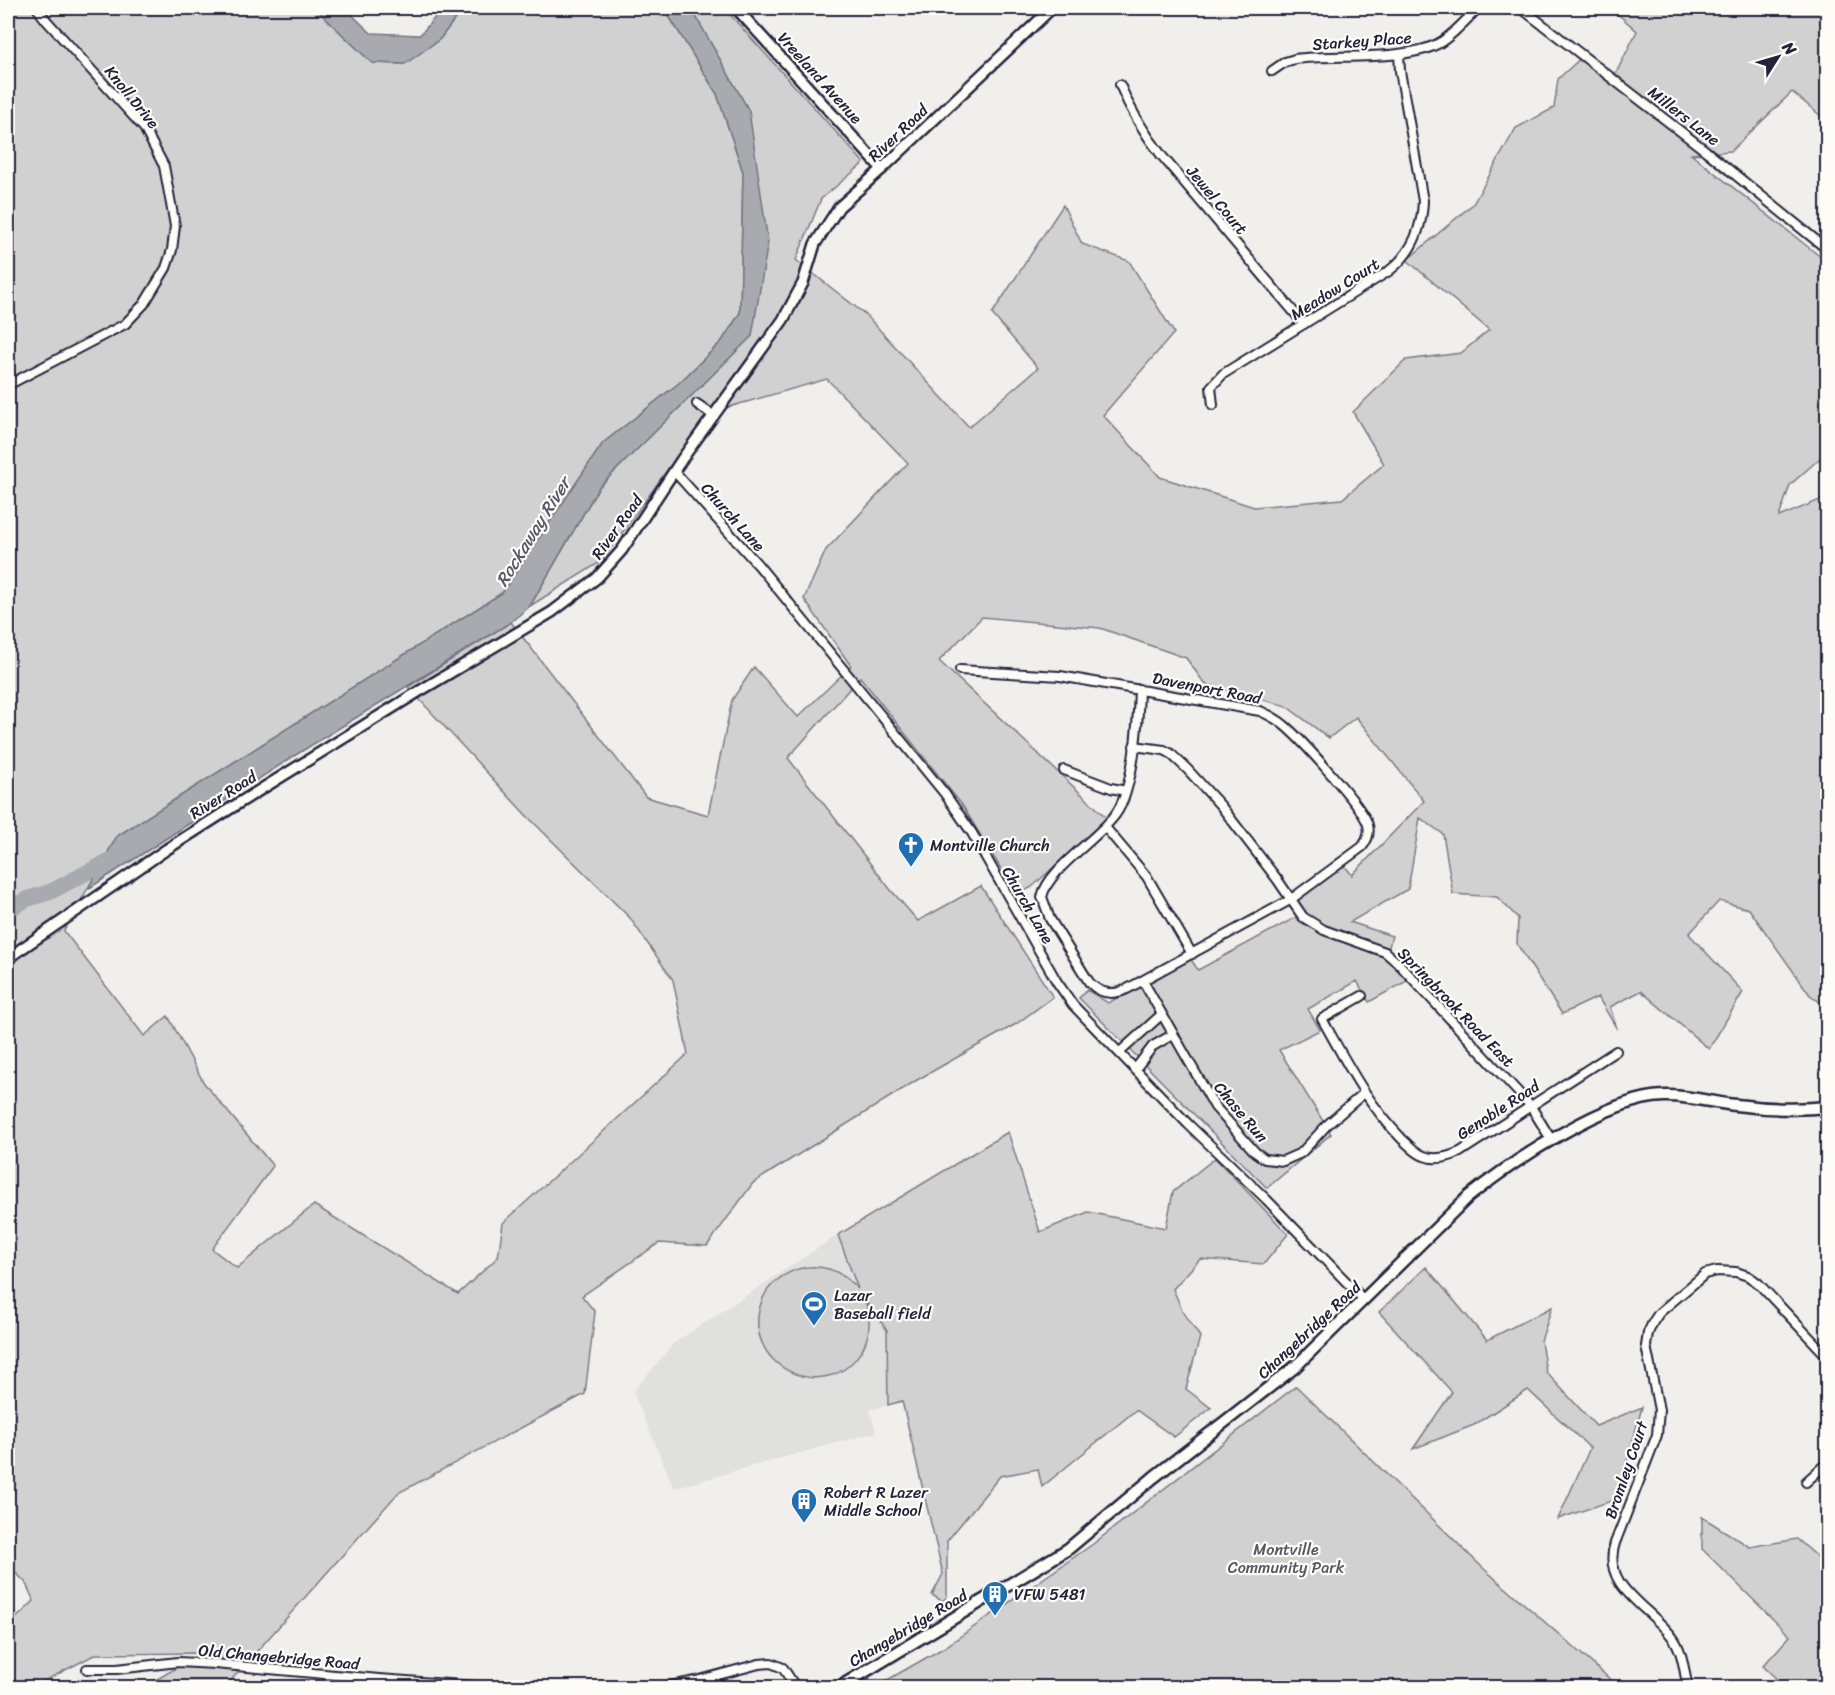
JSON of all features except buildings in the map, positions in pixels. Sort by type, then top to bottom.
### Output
[{"type":"main road","name":"Changebridge Road","points":[[838,1688],[1068,1550],[1154,1477],[1295,1367],[1468,1197],[1492,1178],[1552,1141],[1616,1106],[1652,1096],[1671,1096],[1767,1108],[1827,1107]]},
{"type":"street","name":"Knoll Drive","points":[[8,385],[125,324],[144,304],[166,268],[172,250],[175,226],[164,166],[144,128],[37,8]]},
{"type":"street","name":"Vreeland Avenue","points":[[736,8],[882,169]]},
{"type":"street","name":"River Road","points":[[8,958],[239,803],[568,602],[610,565],[674,471],[793,306],[821,233],[838,207],[882,169],[1052,8]]},
{"type":"street","name":"Starkey Place","points":[[1272,71],[1285,62],[1295,59],[1417,52],[1440,43],[1450,36],[1478,8]]},
{"type":"street","name":"Millers Lane","points":[[1521,8],[1706,150],[1827,250]]},
{"type":"street","name":"Meadow Court","points":[[1213,405],[1211,387],[1216,379],[1389,271],[1402,259],[1418,232],[1423,213],[1423,201],[1399,54]]},
{"type":"street","name":"Jewel Court","points":[[1120,85],[1129,108],[1147,137],[1304,324]]},
{"type":"street","points":[[697,404],[714,416]]},
{"type":"street","name":"Church Lane","points":[[674,471],[759,566],[945,794],[972,833],[1057,982],[1073,1005],[1364,1300]]},
{"type":"street","name":"Davenport Road","points":[[960,670],[1060,676],[1247,708],[1272,716],[1311,750],[1360,810],[1368,824],[1368,836],[1362,847],[1290,900],[1143,981],[1119,993],[1107,994],[1094,988],[1089,982],[1050,919],[1042,897],[1050,881],[1105,827]]},
{"type":"street","points":[[1139,689],[1134,746],[1126,791],[1122,805],[1105,827],[1147,877],[1192,954]]},
{"type":"street","name":"Springbrook Road East","points":[[1134,746],[1164,750],[1187,769],[1221,806],[1277,879],[1299,912],[1313,924],[1390,956],[1530,1105],[1552,1141]]},
{"type":"street","points":[[1064,770],[1111,788],[1126,791]]},
{"type":"street","name":"Chase Run","points":[[1143,981],[1215,1107],[1255,1152],[1271,1160],[1289,1159],[1300,1153],[1327,1125],[1364,1093]]},
{"type":"street","name":"Genoble Road","points":[[1362,996],[1322,1019],[1364,1093],[1382,1119],[1413,1150],[1424,1156],[1436,1158],[1460,1152],[1616,1052]]},
{"type":"street","points":[[1120,1052],[1161,1015]]},
{"type":"street","points":[[1136,1068],[1153,1046],[1172,1035]]},
{"type":"street","name":"Bromley Court","points":[[1688,1688],[1676,1642],[1625,1589],[1614,1574],[1611,1562],[1615,1544],[1657,1435],[1659,1410],[1646,1346],[1650,1327],[1659,1313],[1700,1277],[1717,1271],[1736,1272],[1758,1283],[1827,1357]]},
{"type":"street","points":[[1806,1482],[1827,1462]]},
{"type":"street","name":"Old Changebridge Road","points":[[87,1669],[117,1669],[178,1662],[503,1688]]},
{"type":"street","points":[[660,1688],[771,1663],[783,1668],[796,1688]]},
{"type":"shaded area","points":[[315,8],[345,8],[371,33],[420,35],[443,8],[463,8],[440,39],[405,64],[372,63]]},
{"type":"shaded area","name":"Rockaway River","points":[[664,8],[691,8],[749,111],[768,242],[752,336],[599,487],[530,606],[511,622],[294,756],[88,889],[117,836],[502,593],[603,443],[679,383],[722,341],[740,313],[743,172],[717,94]]},
{"type":"shaded area","points":[[838,1235],[860,1293],[887,1330],[888,1405],[870,1410],[876,1432],[674,1488],[633,1392],[674,1343]]},
{"type":"green space","points":[[8,8],[315,8],[372,63],[404,64],[440,39],[463,8],[664,8],[717,94],[743,172],[740,313],[722,341],[679,383],[603,443],[502,593],[117,836],[64,931],[144,1036],[168,1016],[204,1083],[273,1166],[212,1249],[237,1268],[314,1205],[458,1294],[498,1257],[503,1223],[688,1054],[673,980],[630,918],[525,814],[408,687],[511,622],[646,797],[708,815],[732,700],[754,667],[798,717],[851,666],[804,599],[826,550],[908,463],[827,379],[708,413],[602,561],[530,606],[599,487],[752,336],[749,111],[691,8],[724,8],[864,163],[821,199],[796,260],[866,315],[969,427],[1038,368],[992,314],[1063,205],[1082,244],[1129,261],[1174,333],[1103,415],[1160,477],[1254,507],[1342,499],[1384,464],[1353,412],[1406,360],[1461,353],[1489,330],[1407,260],[1473,204],[1516,128],[1554,108],[1558,79],[1584,55],[1614,77],[1637,31],[1611,8],[1827,8],[1827,121],[1792,92],[1731,151],[1691,154],[1827,262],[1827,452],[1790,485],[1779,517],[1827,497],[1827,1007],[1810,995],[1749,909],[1719,901],[1689,934],[1743,992],[1709,1049],[1641,991],[1610,1007],[1617,1029],[1598,997],[1562,1014],[1517,944],[1518,918],[1497,897],[1453,894],[1443,834],[1420,818],[1408,889],[1350,922],[1392,936],[1387,954],[1414,977],[1369,1002],[1357,981],[1308,1009],[1320,1030],[1279,1050],[1331,1134],[1267,1188],[1079,998],[1087,990],[1108,1003],[1190,958],[1198,970],[1304,913],[1293,897],[1344,865],[1352,875],[1424,801],[1356,717],[1329,738],[1286,706],[1205,684],[1186,658],[1100,628],[982,617],[939,661],[1107,818],[1032,887],[1017,895],[962,805],[860,677],[788,758],[890,889],[918,921],[981,886],[1053,997],[1016,1024],[917,1080],[753,1183],[707,1246],[659,1243],[582,1296],[595,1312],[585,1394],[398,1493],[225,1687],[144,1687],[201,1653],[96,1654],[33,1687],[8,1688],[8,1626],[34,1601],[25,1582],[8,1565]]},
{"type":"green space","points":[[1008,1132],[1040,1232],[1088,1212],[1166,1228],[1173,1192],[1215,1158],[1288,1234],[1264,1264],[1200,1259],[1173,1289],[1182,1310],[1200,1337],[1186,1389],[1211,1408],[1174,1437],[1136,1410],[1042,1487],[1038,1469],[1000,1476],[947,1541],[947,1597],[942,1601],[932,1595],[943,1574],[902,1401],[888,1405],[887,1330],[864,1299],[869,1324],[868,1336],[863,1348],[848,1367],[829,1376],[809,1377],[789,1371],[773,1359],[762,1343],[758,1322],[763,1298],[768,1290],[774,1283],[797,1269],[815,1267],[829,1269],[843,1276],[858,1289],[838,1235]]},
{"type":"green space","points":[[1426,1267],[1487,1340],[1552,1307],[1541,1341],[1546,1372],[1596,1426],[1642,1407],[1617,1499],[1558,1519],[1590,1448],[1528,1390],[1474,1425],[1413,1449],[1452,1392],[1379,1312]]},
{"type":"green space","name":"Montville Community Park","points":[[1296,1386],[1483,1568],[1619,1687],[875,1687],[945,1647],[1093,1544]]},
{"type":"green space","points":[[1702,1517],[1750,1547],[1797,1539],[1827,1565],[1827,1687],[1785,1687],[1763,1666],[1790,1636],[1702,1549]]},
{"type":"waterway","name":"Rockaway River","points":[[8,910],[27,899],[50,892],[120,855]]},
{"type":"place","name":"Montville Church","points":[[911,868]]},
{"type":"place","name":"Lazar Baseball field","points":[[814,1327]]},
{"type":"place","name":"Robert R Lazer Middle School","points":[[804,1524]]},
{"type":"place","name":"VFW 5481","points":[[995,1617]]}]
